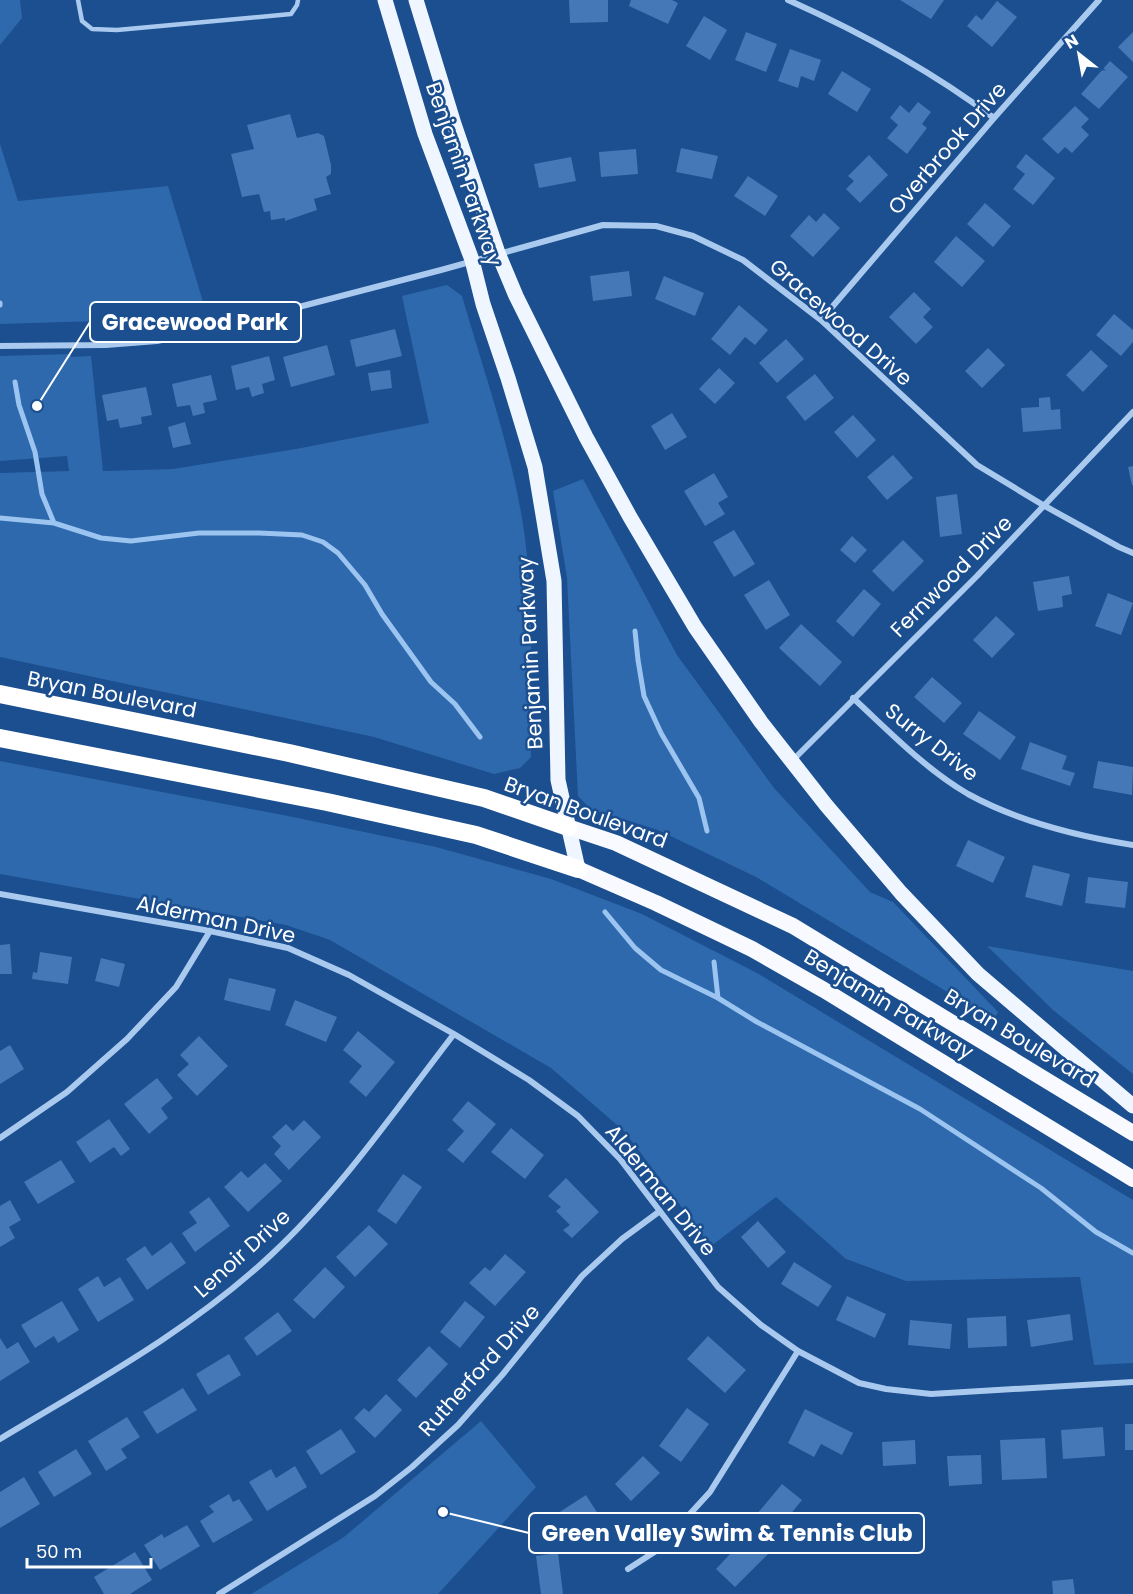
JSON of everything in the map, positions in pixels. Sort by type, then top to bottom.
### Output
[{"type":"highway","name":"Bryan Boulevard","points":[[0,694],[289,753],[484,798],[616,843],[793,926],[1133,1132]]},
{"type":"highway","points":[[0,738],[327,802],[476,835],[578,869]]},
{"type":"highway","name":"Benjamin Parkway","points":[[578,869],[752,949],[824,990],[1133,1179]]},
{"type":"main road","name":"Benjamin Parkway","points":[[385,0],[425,134],[472,261],[483,304],[535,467],[554,581],[558,780],[578,869]]},
{"type":"main road","name":"Benjamin Parkway","points":[[416,0],[454,124],[498,253],[516,297],[586,437],[695,627],[761,723],[826,805],[901,892],[978,974],[1133,1106]]},
{"type":"street","points":[[788,0],[888,49],[962,94],[994,118]]},
{"type":"street","name":"Overbrook Drive","points":[[821,320],[994,118],[1099,0]]},
{"type":"street","name":"Gracewood Drive","points":[[0,346],[106,345],[157,341],[218,328],[603,225],[657,226],[693,236],[743,260],[821,320],[977,465],[1043,505],[1133,553]]},
{"type":"street","name":"Fernwood Drive","points":[[792,760],[977,576],[1133,412]]},
{"type":"street","name":"Surry Drive","points":[[853,698],[916,756],[967,793],[1015,816],[1064,832],[1133,845]]},
{"type":"street","name":"Alderman Drive","points":[[0,894],[210,931],[288,948],[349,975],[454,1034],[529,1080],[578,1116],[620,1159],[718,1287],[761,1325],[798,1352],[859,1383],[886,1389],[931,1394],[1133,1382]]},
{"type":"street","points":[[0,1138],[67,1092],[127,1039],[176,987],[210,931]]},
{"type":"street","name":"Lenoir Drive","points":[[0,1439],[186,1324],[271,1255],[334,1189],[454,1034]]},
{"type":"street","name":"Rutherford Drive","points":[[219,1594],[375,1496],[412,1467],[465,1417],[582,1276],[622,1239],[660,1211]]},
{"type":"street","points":[[628,1569],[656,1551],[710,1492],[798,1352]]},
{"type":"lane","points":[[78,0],[82,21],[92,29],[117,30],[291,14],[298,0]]},
{"type":"shaded area","points":[[0,0],[20,0],[22,18],[0,45]]},
{"type":"shaded area","points":[[0,144],[18,201],[168,186],[204,305],[151,317],[0,324]]},
{"type":"shaded area","points":[[447,285],[462,296],[506,446],[525,538],[531,620],[531,757],[520,768],[494,774],[374,737],[0,657],[0,473],[69,471],[67,456],[0,461],[0,356],[71,354],[71,357],[91,356],[103,471],[173,469],[296,449],[429,423],[402,296]]},
{"type":"shaded area","points":[[583,479],[677,655],[774,788],[870,892],[893,902],[998,1012],[994,1020],[756,877],[658,830],[591,809],[578,796],[567,578],[553,491]]},
{"type":"shaded area","points":[[0,761],[436,847],[551,879],[642,914],[757,973],[1133,1200],[1133,1363],[1094,1365],[1080,1277],[906,1281],[846,1259],[776,1197],[711,1246],[624,1131],[551,1068],[330,940],[286,925],[0,874]]},
{"type":"shaded area","points":[[987,946],[1133,971],[1133,1074],[1053,1010]]},
{"type":"shaded area","points":[[481,1421],[536,1487],[438,1594],[251,1594],[344,1537]]},
{"type":"building","points":[[569,0],[608,0],[608,22],[570,23]]},
{"type":"building","points":[[631,0],[672,0],[678,3],[668,24],[629,6]]},
{"type":"building","points":[[900,0],[944,0],[931,19]]},
{"type":"building","points":[[997,1],[1017,17],[992,47],[967,26],[976,15],[982,20]]},
{"type":"building","points":[[704,16],[727,30],[710,60],[686,46]]},
{"type":"building","points":[[746,32],[777,44],[766,72],[735,60]]},
{"type":"building","points":[[1133,32],[1133,62],[1118,47]]},
{"type":"building","points":[[790,49],[821,60],[814,81],[801,76],[798,88],[778,81]]},
{"type":"building","points":[[1110,61],[1128,77],[1099,109],[1081,94]]},
{"type":"building","points":[[842,71],[871,89],[857,112],[828,94]]},
{"type":"building","points":[[918,102],[931,112],[922,124],[927,128],[907,154],[887,138],[898,125],[890,118],[900,105],[909,113]]},
{"type":"building","points":[[1075,106],[1089,119],[1081,127],[1089,135],[1072,153],[1065,147],[1058,154],[1042,139]]},
{"type":"building","points":[[290,114],[297,138],[318,133],[324,136],[331,165],[331,174],[326,177],[331,194],[314,199],[317,210],[285,221],[285,218],[271,220],[270,211],[264,212],[259,194],[242,197],[231,154],[254,149],[247,125]]},
{"type":"building","points":[[681,148],[718,156],[712,179],[676,172]]},
{"type":"building","points":[[636,149],[638,174],[601,177],[599,152]]},
{"type":"building","points":[[1026,154],[1055,178],[1033,205],[1013,189],[1025,174],[1016,167]]},
{"type":"building","points":[[869,155],[888,175],[860,203],[846,189],[854,181],[848,176]]},
{"type":"building","points":[[571,157],[576,181],[539,188],[534,164]]},
{"type":"building","points":[[748,176],[778,196],[765,216],[734,196]]},
{"type":"building","points":[[985,203],[1011,226],[993,247],[967,224]]},
{"type":"building","points":[[824,213],[840,228],[813,257],[790,236],[809,215],[816,222]]},
{"type":"building","points":[[956,236],[985,261],[962,287],[934,262]]},
{"type":"building","points":[[629,271],[632,296],[593,301],[590,276]]},
{"type":"building","points":[[664,276],[704,293],[695,316],[655,299]]},
{"type":"building","points":[[914,292],[931,309],[923,317],[933,327],[916,344],[889,317]]},
{"type":"building","points":[[739,305],[768,330],[755,345],[745,337],[730,355],[711,339]]},
{"type":"building","points":[[1114,314],[1133,330],[1133,342],[1121,356],[1096,335]]},
{"type":"building","points":[[395,329],[402,356],[356,367],[350,340]]},
{"type":"building","points":[[786,339],[804,359],[777,383],[759,363]]},
{"type":"building","points":[[327,345],[335,375],[291,387],[283,357]]},
{"type":"building","points":[[988,348],[1005,365],[982,388],[965,371]]},
{"type":"building","points":[[1091,350],[1108,366],[1083,392],[1066,375]]},
{"type":"building","points":[[269,356],[275,380],[262,384],[264,393],[252,397],[249,387],[236,390],[231,366]]},
{"type":"building","points":[[719,368],[735,383],[715,404],[699,389]]},
{"type":"building","points":[[390,370],[392,388],[371,391],[368,373]]},
{"type":"building","points":[[815,374],[834,398],[805,421],[786,397]]},
{"type":"building","points":[[211,375],[217,400],[203,403],[205,413],[193,416],[190,405],[177,407],[172,384]]},
{"type":"building","points":[[146,387],[152,415],[141,417],[142,424],[120,428],[118,419],[107,421],[102,395]]},
{"type":"building","points":[[1050,397],[1051,410],[1060,409],[1061,429],[1023,432],[1021,408],[1039,407],[1039,398]]},
{"type":"building","points":[[672,413],[687,437],[665,450],[651,426]]},
{"type":"building","points":[[853,415],[876,440],[857,458],[834,432]]},
{"type":"building","points":[[185,422],[191,444],[173,448],[168,427]]},
{"type":"building","points":[[893,455],[913,478],[887,500],[867,477]]},
{"type":"building","points":[[1133,466],[1133,485],[1132,485],[1128,467]]},
{"type":"building","points":[[714,473],[728,497],[718,503],[725,514],[705,526],[684,491]]},
{"type":"building","points":[[957,494],[962,534],[940,537],[936,497]]},
{"type":"building","points":[[734,530],[755,564],[734,577],[713,542]]},
{"type":"building","points":[[852,536],[867,550],[855,563],[840,550]]},
{"type":"building","points":[[903,540],[924,561],[893,592],[872,571]]},
{"type":"building","points":[[1069,576],[1072,594],[1062,596],[1063,607],[1038,611],[1033,582]]},
{"type":"building","points":[[769,580],[790,615],[766,630],[744,595]]},
{"type":"building","points":[[864,589],[881,604],[853,637],[836,621]]},
{"type":"building","points":[[1108,593],[1133,603],[1121,635],[1095,626]]},
{"type":"building","points":[[996,616],[1015,634],[992,658],[973,640]]},
{"type":"building","points":[[801,624],[842,662],[820,686],[779,648]]},
{"type":"building","points":[[932,677],[962,703],[944,723],[914,697]]},
{"type":"building","points":[[979,711],[1016,737],[1000,760],[963,734]]},
{"type":"building","points":[[1030,742],[1067,756],[1062,769],[1075,773],[1070,786],[1021,769]]},
{"type":"building","points":[[1098,761],[1133,767],[1132,795],[1093,788]]},
{"type":"building","points":[[968,840],[1005,857],[993,883],[956,866]]},
{"type":"building","points":[[1033,865],[1070,874],[1062,906],[1025,897]]},
{"type":"building","points":[[1088,877],[1128,882],[1125,908],[1085,903]]},
{"type":"building","points":[[10,944],[12,974],[0,974],[0,945]]},
{"type":"building","points":[[40,952],[72,957],[68,984],[32,979],[33,972],[37,973]]},
{"type":"building","points":[[101,958],[125,964],[119,987],[95,981]]},
{"type":"building","points":[[229,978],[276,989],[270,1011],[224,1000]]},
{"type":"building","points":[[295,1000],[337,1017],[326,1042],[285,1025]]},
{"type":"building","points":[[358,1031],[395,1062],[366,1097],[349,1082],[362,1066],[343,1050]]},
{"type":"building","points":[[199,1036],[228,1066],[197,1096],[177,1075],[189,1064],[180,1055]]},
{"type":"building","points":[[10,1045],[24,1069],[0,1084],[0,1051]]},
{"type":"building","points":[[157,1078],[173,1098],[161,1108],[168,1118],[149,1134],[124,1104]]},
{"type":"building","points":[[468,1101],[496,1124],[463,1163],[447,1150],[464,1131],[452,1120]]},
{"type":"building","points":[[109,1119],[130,1149],[121,1156],[114,1147],[90,1163],[76,1142]]},
{"type":"building","points":[[304,1120],[321,1137],[289,1170],[274,1154],[281,1146],[272,1137],[286,1124],[293,1131]]},
{"type":"building","points":[[511,1128],[544,1155],[525,1179],[491,1152]]},
{"type":"building","points":[[61,1160],[75,1182],[38,1204],[24,1182]]},
{"type":"building","points":[[265,1163],[282,1181],[248,1212],[224,1187],[241,1171],[248,1178]]},
{"type":"building","points":[[403,1174],[422,1187],[396,1224],[377,1211]]},
{"type":"building","points":[[566,1178],[599,1212],[572,1238],[563,1230],[570,1225],[556,1211],[561,1207],[548,1196]]},
{"type":"building","points":[[209,1197],[230,1226],[195,1252],[182,1233],[197,1223],[189,1212]]},
{"type":"building","points":[[10,1200],[21,1220],[9,1227],[15,1238],[0,1247],[0,1206]]},
{"type":"building","points":[[758,1221],[786,1252],[768,1268],[741,1237]]},
{"type":"building","points":[[369,1225],[388,1244],[355,1277],[336,1257]]},
{"type":"building","points":[[171,1242],[186,1263],[147,1290],[126,1259],[145,1246],[152,1256]]},
{"type":"building","points":[[505,1254],[526,1272],[495,1306],[469,1283],[485,1267],[490,1271]]},
{"type":"building","points":[[794,1262],[832,1286],[818,1307],[781,1284]]},
{"type":"building","points":[[325,1267],[345,1287],[314,1319],[293,1300]]},
{"type":"building","points":[[98,1276],[104,1287],[120,1277],[134,1300],[98,1322],[78,1289]]},
{"type":"building","points":[[847,1296],[886,1314],[875,1338],[836,1320]]},
{"type":"building","points":[[62,1301],[79,1330],[58,1343],[54,1336],[35,1348],[21,1325]]},
{"type":"building","points":[[465,1301],[485,1317],[460,1348],[440,1332]]},
{"type":"building","points":[[278,1312],[292,1331],[257,1356],[244,1338]]},
{"type":"building","points":[[1070,1314],[1073,1340],[1031,1347],[1027,1320]]},
{"type":"building","points":[[1006,1316],[1007,1346],[968,1348],[967,1318]]},
{"type":"building","points":[[910,1320],[952,1324],[950,1349],[908,1345]]},
{"type":"building","points":[[708,1336],[746,1370],[725,1393],[687,1359]]},
{"type":"building","points":[[0,1338],[7,1349],[18,1342],[30,1362],[0,1381]]},
{"type":"building","points":[[429,1346],[448,1364],[416,1398],[397,1380]]},
{"type":"building","points":[[229,1354],[241,1375],[208,1395],[196,1374]]},
{"type":"building","points":[[183,1388],[197,1410],[157,1434],[143,1412]]},
{"type":"building","points":[[386,1394],[402,1410],[375,1438],[354,1418],[364,1408],[369,1412]]},
{"type":"building","points":[[687,1408],[709,1424],[681,1462],[659,1446]]},
{"type":"building","points":[[805,1409],[853,1433],[842,1455],[821,1444],[814,1457],[788,1443]]},
{"type":"building","points":[[127,1417],[140,1437],[121,1449],[127,1458],[106,1471],[88,1441]]},
{"type":"building","points":[[1125,1424],[1133,1424],[1133,1450],[1125,1450]]},
{"type":"building","points":[[1103,1427],[1105,1456],[1063,1459],[1061,1430]]},
{"type":"building","points":[[341,1429],[356,1452],[321,1475],[306,1451]]},
{"type":"building","points":[[1045,1438],[1047,1478],[1002,1480],[1000,1440]]},
{"type":"building","points":[[915,1440],[916,1464],[883,1466],[882,1442]]},
{"type":"building","points":[[76,1449],[92,1474],[54,1497],[38,1472]]},
{"type":"building","points":[[981,1455],[982,1484],[949,1486],[947,1456]]},
{"type":"building","points":[[643,1456],[660,1473],[631,1501],[615,1484]]},
{"type":"building","points":[[295,1466],[307,1487],[267,1511],[249,1482],[271,1469],[276,1478]]},
{"type":"building","points":[[24,1477],[40,1504],[0,1528],[0,1492]]},
{"type":"building","points":[[782,1484],[802,1500],[772,1537],[752,1520]]},
{"type":"building","points":[[229,1494],[233,1502],[239,1499],[253,1520],[213,1543],[200,1521],[214,1512],[209,1506]]},
{"type":"building","points":[[586,1495],[600,1517],[568,1537],[555,1515]]},
{"type":"building","points":[[187,1525],[200,1546],[160,1570],[144,1545],[162,1534],[164,1538]]},
{"type":"building","points":[[740,1529],[768,1554],[735,1587],[716,1569],[731,1553],[724,1546]]},
{"type":"building","points":[[135,1552],[152,1580],[130,1594],[104,1594],[94,1577]]},
{"type":"building","points":[[558,1553],[563,1594],[541,1594],[536,1556]]},
{"type":"building","points":[[1073,1579],[1075,1594],[1053,1594],[1052,1581]]},
{"type":"waterway","points":[[15,382],[19,405],[35,452],[42,494],[54,523]]},
{"type":"waterway","points":[[0,518],[54,523],[101,538],[131,541],[199,533],[259,533],[302,535],[323,542],[338,553],[365,585],[382,614],[431,682],[455,704],[480,737]]},
{"type":"waterway","points":[[635,631],[644,696],[661,733],[699,798],[707,831]]},
{"type":"waterway","points":[[605,912],[635,948],[661,970],[718,998],[757,1022],[920,1109],[1041,1188],[1096,1232],[1133,1253]]},
{"type":"waterway","points":[[714,962],[718,998]]},
{"type":"place","name":"Gracewood Park","points":[[37,406]]},
{"type":"place","name":"Green Valley Swim & Tennis Club","points":[[443,1512]]}]
